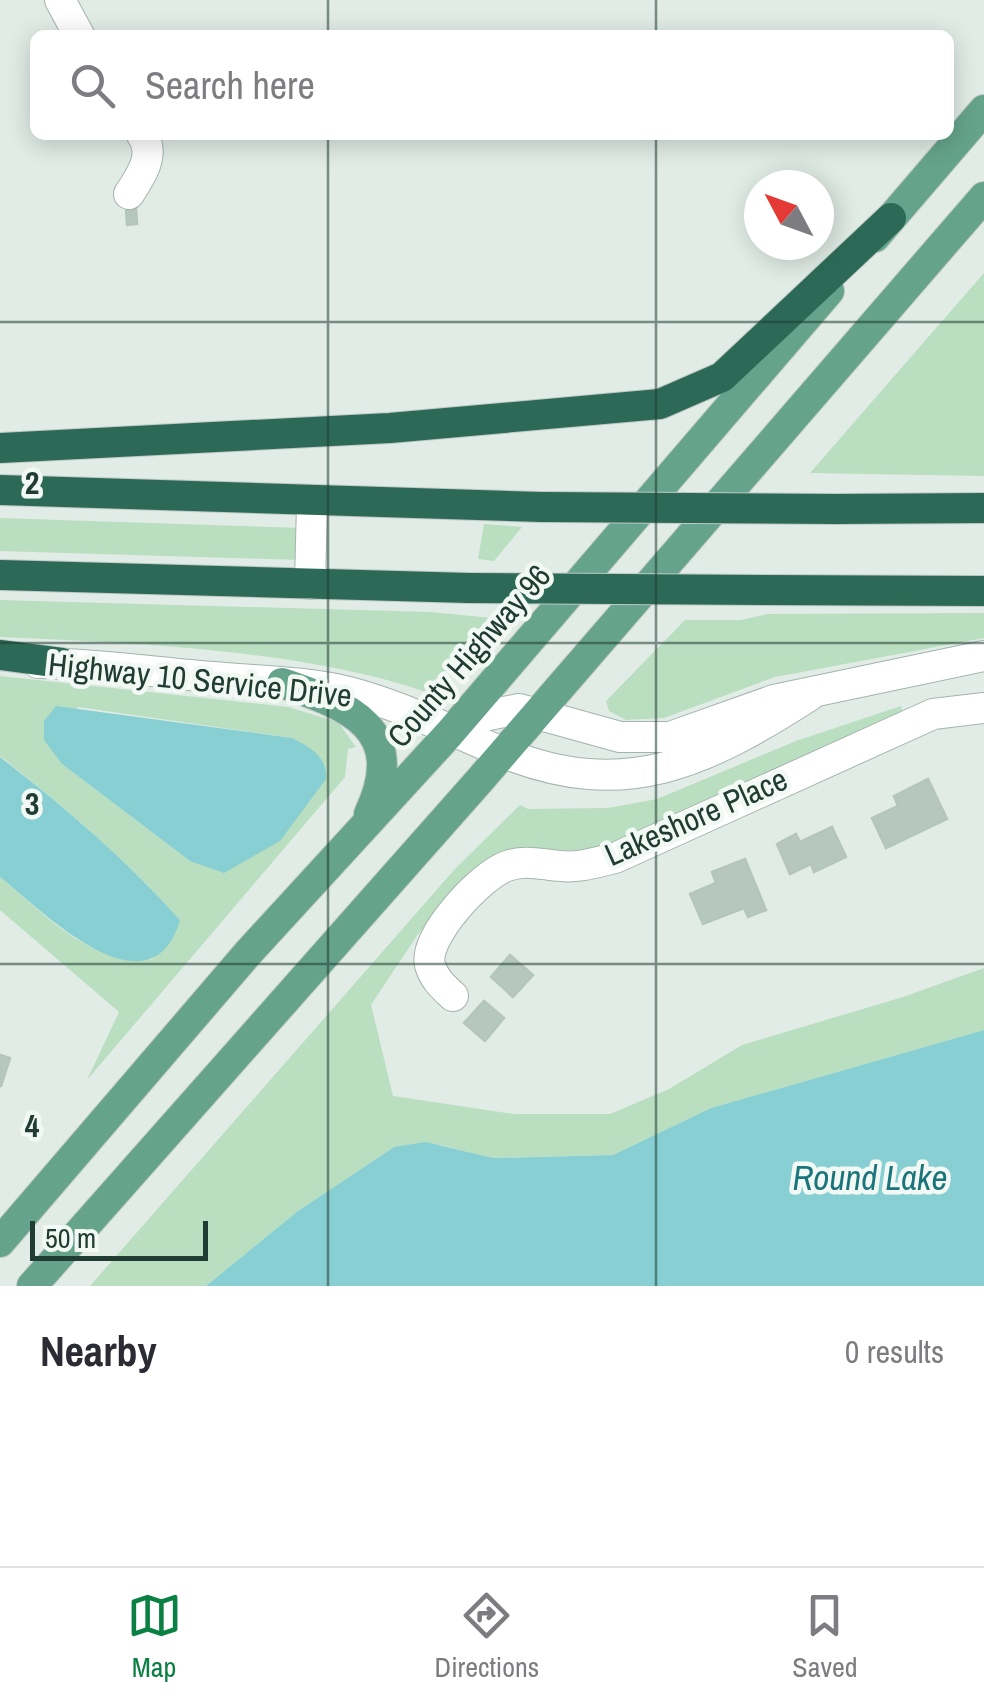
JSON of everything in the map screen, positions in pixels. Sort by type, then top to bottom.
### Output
[{"type":"highway","points":[[0,448],[390,428],[660,404],[722,377],[891,218]]},
{"type":"highway","points":[[0,490],[312,503],[836,510],[984,508]]},
{"type":"highway","points":[[0,575],[469,588],[984,591]]},
{"type":"highway","points":[[0,655],[62,663]]},
{"type":"main road","name":"County Highway 96","points":[[0,1242],[342,851],[454,729],[984,110]]},
{"type":"main road","points":[[32,1286],[539,712],[984,197]]},
{"type":"main road","points":[[282,683],[344,707],[380,742],[382,765],[371,810],[342,851]]},
{"type":"street","points":[[60,0],[76,30]]},
{"type":"street","points":[[129,194],[143,173],[147,140]]},
{"type":"street","points":[[310,584],[312,503]]},
{"type":"street","points":[[454,729],[498,712],[539,712],[598,733],[650,740],[718,724],[774,700],[809,696],[878,676],[984,656]]},
{"type":"street","name":"Highway 10 Service Drive","points":[[0,662],[62,663],[351,693],[454,729],[503,753],[576,775],[648,773],[736,741],[809,696]]},
{"type":"street","name":"Lakeshore Place","points":[[453,996],[436,980],[430,947],[490,874],[510,865],[536,862],[564,867],[615,858],[933,714],[984,708]]},
{"type":"green space","points":[[984,273],[984,476],[810,473]]},
{"type":"green space","points":[[0,518],[302,528],[301,560],[0,551]]},
{"type":"green space","points":[[484,524],[522,527],[494,561],[478,559]]},
{"type":"green space","points":[[0,600],[431,612],[492,618],[426,692],[325,666],[271,657],[0,637]]},
{"type":"green space","points":[[984,613],[984,638],[775,677],[664,718],[626,720],[609,711],[606,701],[685,620],[741,620],[767,614]]},
{"type":"green space","points":[[0,676],[288,707],[338,722],[356,747],[348,749],[345,777],[87,1080],[119,1012],[0,910],[0,877],[51,921],[109,955],[152,959],[180,920],[94,834],[0,756]],"holes":[[[78,707],[292,738],[190,861],[62,764]]]},
{"type":"green space","points":[[901,706],[902,711],[609,845],[593,849],[522,850],[475,867],[418,934],[371,1005],[393,1096],[514,1114],[610,1114],[669,1089],[742,1045],[903,997],[984,968],[984,1030],[711,1108],[613,1155],[492,1158],[440,1145],[394,1147],[298,1211],[206,1286],[90,1286],[454,870],[520,805],[528,809],[608,808],[657,799],[796,741]]},
{"type":"water","points":[[56,706],[292,738],[321,759],[326,779],[280,841],[224,873],[190,861],[62,764],[44,740],[44,721]]},
{"type":"water","points":[[0,757],[94,834],[180,920],[165,948],[145,960],[121,959],[94,949],[0,877]]},
{"type":"water","name":"Round Lake","points":[[984,1030],[984,1286],[206,1286],[298,1211],[394,1147],[426,1142],[493,1158],[613,1155],[711,1108]]},
{"type":"building","points":[[126,208],[136,208],[137,224],[127,225]]},
{"type":"building","points":[[928,779],[947,819],[886,848],[872,818],[898,806],[894,796]]},
{"type":"building","points":[[832,827],[846,857],[814,872],[811,864],[790,874],[777,844],[796,834],[800,842]]},
{"type":"building","points":[[745,859],[766,910],[748,917],[744,908],[703,924],[690,894],[716,883],[712,872]]},
{"type":"building","points":[[510,955],[533,975],[513,997],[491,977]]},
{"type":"building","points":[[484,1001],[504,1018],[485,1041],[464,1023]]},
{"type":"building","points":[[0,1055],[10,1058],[1,1086],[0,1086]]}]
